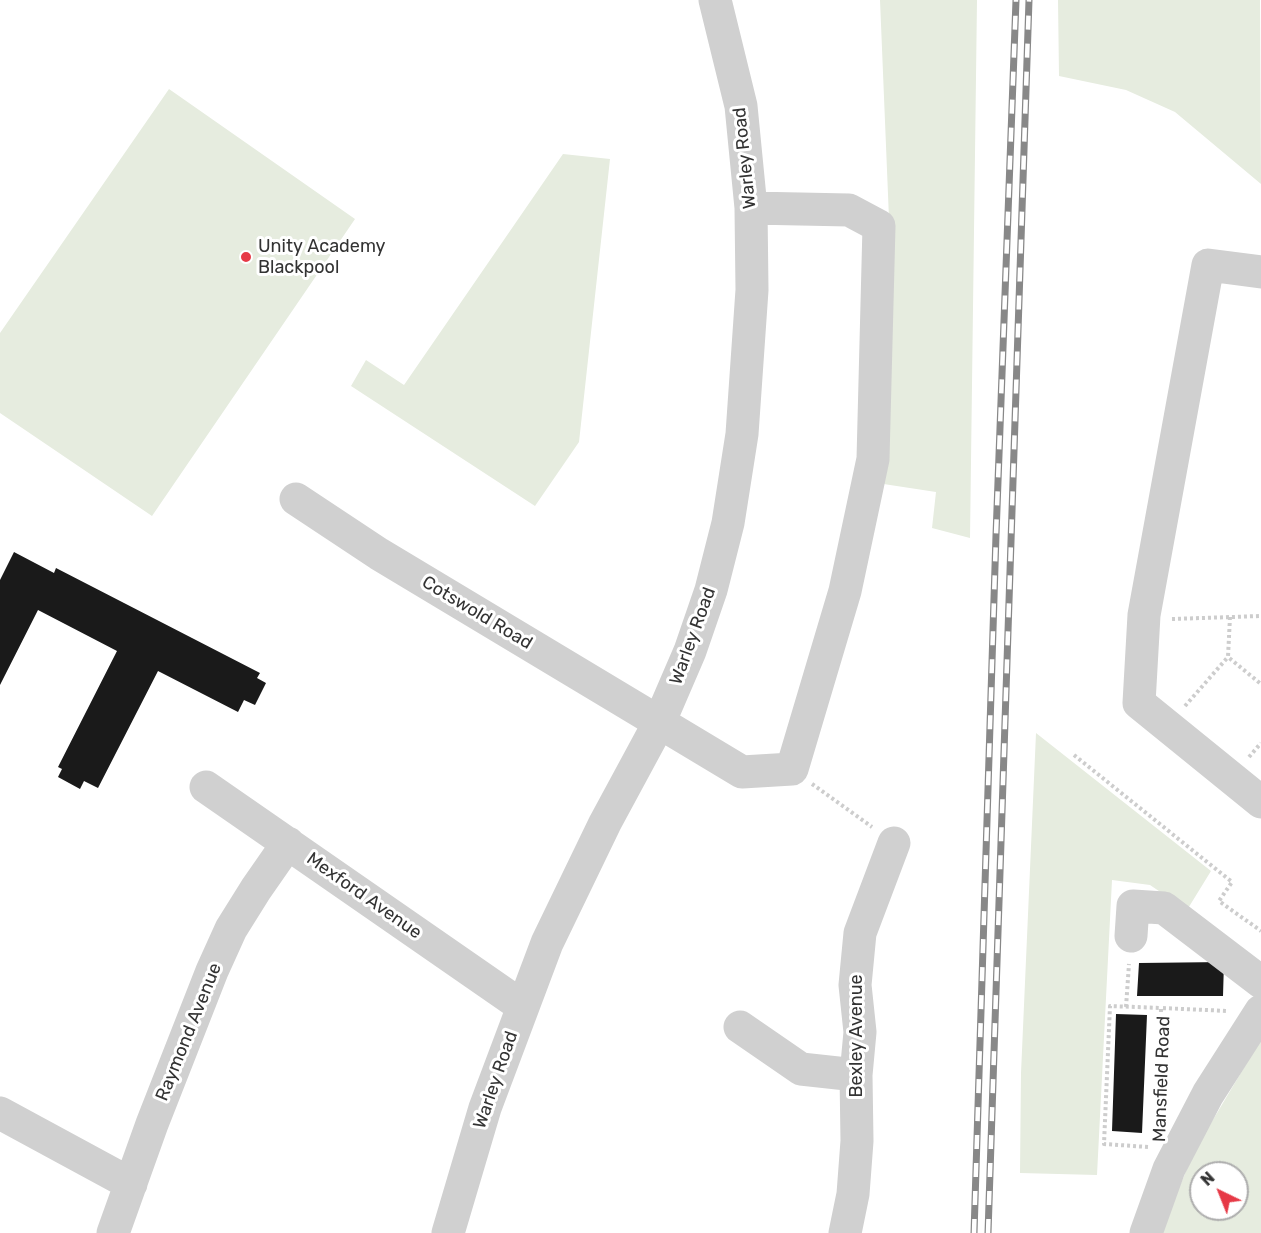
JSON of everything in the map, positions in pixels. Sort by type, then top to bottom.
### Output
[{"type":"street","name":"Warley Road","points":[[448,1233],[485,1108],[522,1006],[571,891],[659,723],[690,651],[711,590],[728,524],[743,422],[752,290],[751,208],[741,106],[715,0]]},
{"type":"street","points":[[751,208],[849,210],[879,226],[873,459],[845,591],[792,769]]},
{"type":"street","points":[[1261,272],[1208,265],[1144,617],[1139,703],[1261,802]]},
{"type":"street","name":"Cotswold Road","points":[[296,499],[379,554],[742,772],[792,769]]},
{"type":"street","name":"Mexford Avenue","points":[[206,787],[522,1006]]},
{"type":"street","name":"Raymond Avenue","points":[[113,1233],[184,1041],[231,929],[288,843]]},
{"type":"street","name":"Bexley Avenue","points":[[845,1233],[853,1194],[857,1141],[856,1075],[860,1032],[855,986],[860,933],[894,843]]},
{"type":"street","points":[[1131,936],[1133,906],[1164,908],[1261,982]]},
{"type":"street","name":"Mansfield Road","points":[[1146,1233],[1164,1158],[1261,1011]]},
{"type":"street","points":[[740,1027],[801,1069],[856,1075]]},
{"type":"street","points":[[0,1113],[131,1184]]},
{"type":"path","points":[[1144,617],[1261,616]]},
{"type":"path","points":[[1168,727],[1228,657],[1230,617]]},
{"type":"path","points":[[1228,657],[1261,684]]},
{"type":"path","points":[[1074,755],[1232,882],[1219,901],[1261,931]]},
{"type":"path","points":[[792,769],[894,843]]},
{"type":"path","points":[[1126,1007],[1131,936]]},
{"type":"path","points":[[1161,1008],[1110,1006],[1104,1143],[1164,1158]]},
{"type":"path","name":"Mansfield Road","points":[[1164,1158],[1161,1008],[1222,1011]]},
{"type":"shaded area","points":[[880,0],[977,0],[970,538],[932,528],[936,492],[877,483],[890,243]]},
{"type":"shaded area","points":[[1058,0],[1260,0],[1261,184],[1175,112],[1126,90],[1059,76]]},
{"type":"shaded area","points":[[169,89],[355,219],[152,516],[0,413],[0,333]]},
{"type":"shaded area","points":[[563,154],[610,159],[579,442],[535,506],[351,386],[366,360],[404,385]]},
{"type":"shaded area","points":[[1036,733],[1211,871],[1187,910],[1150,885],[1112,880],[1097,1175],[1020,1173],[1021,1073]]},
{"type":"shaded area","points":[[1261,1039],[1261,1233],[1160,1233],[1189,1164],[1189,1221],[1249,1221],[1249,1161],[1190,1161]]},
{"type":"building","points":[[14,552],[54,573],[56,568],[260,673],[257,678],[266,683],[255,705],[244,700],[238,712],[158,671],[98,788],[84,781],[80,789],[58,777],[62,769],[58,767],[117,651],[38,610],[0,685],[0,580]]},
{"type":"building","points":[[1224,962],[1223,996],[1137,996],[1139,963]]},
{"type":"building","points":[[1116,1014],[1147,1015],[1142,1133],[1112,1131]]},
{"type":"railway","points":[[974,1233],[1016,0]]},
{"type":"railway","points":[[988,1233],[1029,0]]},
{"type":"place","name":"Unity Academy Blackpool","points":[[246,257]]}]
